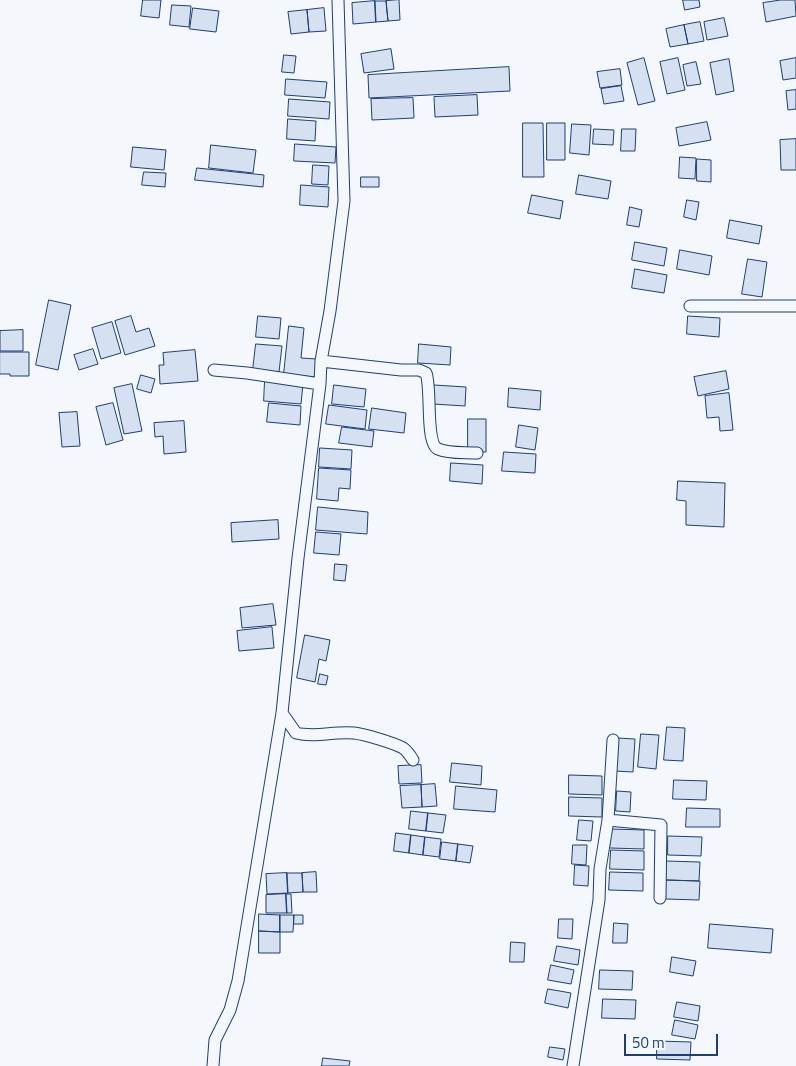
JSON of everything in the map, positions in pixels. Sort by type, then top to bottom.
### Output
[{"type":"street","points":[[213,1066],[215,1040],[230,1010],[238,981],[282,713],[299,549],[320,384],[321,361],[330,311],[344,201],[338,0]]},
{"type":"street","points":[[690,306],[796,306]]},
{"type":"street","points":[[321,361],[426,372],[430,392],[429,426],[433,446],[445,451],[477,453]]},
{"type":"street","points":[[214,370],[320,384]]},
{"type":"street","points":[[282,713],[296,733],[304,736],[354,733],[364,735],[402,747],[413,760]]},
{"type":"street","points":[[573,1066],[599,900],[600,869],[608,820],[613,740]]},
{"type":"street","points":[[608,820],[661,825],[660,898]]},
{"type":"building","points":[[143,0],[161,0],[159,18],[141,16]]},
{"type":"building","points":[[399,0],[400,20],[388,21],[386,1]]},
{"type":"building","points":[[683,0],[699,0],[700,7],[685,10]]},
{"type":"building","points":[[795,0],[796,16],[766,22],[763,3]]},
{"type":"building","points":[[375,1],[376,22],[353,24],[352,3]]},
{"type":"building","points":[[375,1],[386,1],[388,21],[376,22]]},
{"type":"building","points":[[172,5],[191,6],[189,27],[170,25]]},
{"type":"building","points":[[193,8],[219,11],[216,32],[190,29]]},
{"type":"building","points":[[324,8],[326,31],[309,32],[307,10]]},
{"type":"building","points":[[307,10],[309,32],[291,34],[288,12]]},
{"type":"building","points":[[724,18],[728,36],[707,40],[704,22]]},
{"type":"building","points":[[700,22],[704,41],[688,44],[684,25]]},
{"type":"building","points":[[684,25],[688,44],[670,47],[666,29]]},
{"type":"building","points":[[391,49],[394,69],[364,73],[361,54]]},
{"type":"building","points":[[284,55],[296,56],[294,73],[282,72]]},
{"type":"building","points":[[644,58],[655,101],[638,105],[627,63]]},
{"type":"building","points":[[678,58],[685,90],[667,94],[660,62]]},
{"type":"building","points":[[796,58],[796,78],[783,80],[780,61]]},
{"type":"building","points":[[729,59],[734,91],[716,95],[710,63]]},
{"type":"building","points":[[696,62],[701,84],[687,86],[683,65]]},
{"type":"building","points":[[509,67],[510,91],[369,98],[368,75]]},
{"type":"building","points":[[620,69],[622,85],[600,88],[597,72]]},
{"type":"building","points":[[286,79],[327,82],[325,98],[285,95]]},
{"type":"building","points":[[621,86],[624,101],[604,104],[601,89]]},
{"type":"building","points":[[796,90],[796,109],[788,110],[786,91]]},
{"type":"building","points":[[477,95],[478,115],[435,117],[434,97]]},
{"type":"building","points":[[413,98],[414,118],[372,120],[371,99]]},
{"type":"building","points":[[289,99],[330,102],[329,119],[288,116]]},
{"type":"building","points":[[288,119],[316,121],[315,141],[287,139]]},
{"type":"building","points":[[707,122],[711,140],[679,146],[676,128]]},
{"type":"building","points":[[523,123],[543,123],[544,177],[523,177]]},
{"type":"building","points":[[547,123],[565,123],[565,160],[547,160]]},
{"type":"building","points":[[572,124],[591,125],[589,155],[570,153]]},
{"type":"building","points":[[594,129],[614,130],[613,145],[593,144]]},
{"type":"building","points":[[622,129],[636,129],[635,151],[621,151]]},
{"type":"building","points":[[796,139],[796,170],[781,170],[780,140]]},
{"type":"building","points":[[295,144],[336,147],[335,163],[294,161]]},
{"type":"building","points":[[211,145],[256,150],[253,173],[209,168]]},
{"type":"building","points":[[133,147],[166,150],[164,170],[131,167]]},
{"type":"building","points":[[680,157],[696,158],[695,179],[679,178]]},
{"type":"building","points":[[697,159],[711,160],[711,182],[697,181]]},
{"type":"building","points":[[313,165],[329,166],[328,185],[312,184]]},
{"type":"building","points":[[197,168],[264,175],[263,187],[195,180]]},
{"type":"building","points":[[144,172],[166,173],[165,187],[142,185]]},
{"type":"building","points":[[579,175],[611,181],[608,199],[576,194]]},
{"type":"building","points":[[361,177],[379,177],[379,187],[361,187]]},
{"type":"building","points":[[301,185],[329,187],[328,207],[300,205]]},
{"type":"building","points":[[532,195],[563,201],[560,219],[528,213]]},
{"type":"building","points":[[687,200],[699,202],[696,220],[684,217]]},
{"type":"building","points":[[630,207],[642,210],[639,227],[627,225]]},
{"type":"building","points":[[730,220],[762,226],[759,244],[727,238]]},
{"type":"building","points":[[635,242],[667,248],[664,266],[632,260]]},
{"type":"building","points":[[680,250],[712,256],[709,275],[677,269]]},
{"type":"building","points":[[748,259],[767,262],[762,297],[742,294]]},
{"type":"building","points":[[635,269],[667,275],[664,293],[632,288]]},
{"type":"building","points":[[49,300],[71,305],[58,370],[36,365]]},
{"type":"building","points":[[131,316],[136,332],[149,328],[155,346],[125,355],[115,321]]},
{"type":"building","points":[[258,316],[281,318],[279,339],[256,337]]},
{"type":"building","points":[[688,316],[720,318],[719,337],[687,334]]},
{"type":"building","points":[[112,322],[121,353],[101,359],[92,328]]},
{"type":"building","points":[[289,326],[304,328],[301,358],[317,359],[315,377],[284,374]]},
{"type":"building","points":[[23,330],[23,351],[0,351],[0,331]]},
{"type":"building","points":[[256,344],[282,346],[279,372],[253,370]]},
{"type":"building","points":[[419,344],[451,347],[450,365],[418,363]]},
{"type":"building","points":[[93,349],[98,364],[79,370],[74,355]]},
{"type":"building","points":[[195,350],[198,381],[160,384],[159,365],[164,365],[163,353]]},
{"type":"building","points":[[0,352],[29,352],[29,376],[0,374]]},
{"type":"building","points":[[726,371],[729,389],[698,396],[694,377]]},
{"type":"building","points":[[141,375],[155,379],[151,393],[137,389]]},
{"type":"building","points":[[265,380],[303,384],[301,404],[264,401]]},
{"type":"building","points":[[132,384],[142,431],[124,434],[114,388]]},
{"type":"building","points":[[334,385],[366,389],[364,407],[332,404]]},
{"type":"building","points":[[434,385],[466,387],[465,406],[433,404]]},
{"type":"building","points":[[509,388],[541,391],[540,410],[508,407]]},
{"type":"building","points":[[729,393],[733,430],[720,431],[719,417],[707,418],[705,396]]},
{"type":"building","points":[[113,403],[123,440],[106,445],[96,407]]},
{"type":"building","points":[[269,403],[301,406],[300,425],[267,422]]},
{"type":"building","points":[[329,405],[367,410],[365,429],[326,424]]},
{"type":"building","points":[[372,408],[406,413],[404,433],[369,429]]},
{"type":"building","points":[[77,412],[80,446],[62,447],[59,413]]},
{"type":"building","points":[[468,419],[486,419],[486,452],[468,452]]},
{"type":"building","points":[[184,421],[186,452],[164,454],[163,436],[155,437],[154,423]]},
{"type":"building","points":[[519,425],[538,428],[535,450],[516,447]]},
{"type":"building","points":[[342,427],[374,431],[372,447],[339,443]]},
{"type":"building","points":[[320,448],[352,450],[351,469],[319,467]]},
{"type":"building","points":[[504,452],[536,454],[535,473],[502,471]]},
{"type":"building","points":[[451,463],[483,465],[482,484],[450,481]]},
{"type":"building","points":[[319,468],[351,470],[350,489],[339,488],[338,501],[317,499]]},
{"type":"building","points":[[678,481],[725,483],[724,527],[686,525],[686,501],[677,500]]},
{"type":"building","points":[[318,507],[368,512],[367,534],[316,530]]},
{"type":"building","points":[[278,520],[279,539],[232,542],[231,523]]},
{"type":"building","points":[[316,532],[341,534],[339,555],[314,553]]},
{"type":"building","points":[[335,564],[347,565],[345,581],[334,580]]},
{"type":"building","points":[[273,604],[276,625],[242,628],[240,608]]},
{"type":"building","points":[[272,627],[274,648],[239,651],[237,631]]},
{"type":"building","points":[[305,635],[330,640],[326,661],[319,659],[315,682],[297,678]]},
{"type":"building","points":[[320,674],[328,676],[326,685],[318,684]]},
{"type":"building","points":[[667,727],[685,728],[683,761],[664,760]]},
{"type":"building","points":[[641,734],[659,735],[656,769],[638,767]]},
{"type":"building","points":[[617,738],[635,739],[633,772],[614,771]]},
{"type":"building","points":[[452,763],[482,766],[481,785],[450,782]]},
{"type":"building","points":[[421,765],[422,783],[399,784],[398,766]]},
{"type":"building","points":[[569,775],[602,776],[602,795],[569,794]]},
{"type":"building","points":[[674,780],[707,781],[706,800],[673,799]]},
{"type":"building","points":[[435,784],[437,806],[422,807],[421,785]]},
{"type":"building","points":[[421,785],[422,807],[402,808],[400,786]]},
{"type":"building","points":[[456,786],[497,790],[495,812],[454,809]]},
{"type":"building","points":[[617,791],[631,792],[630,812],[616,811]]},
{"type":"building","points":[[569,797],[602,798],[602,817],[569,816]]},
{"type":"building","points":[[687,808],[720,809],[720,827],[686,827]]},
{"type":"building","points":[[411,811],[428,813],[426,831],[409,829]]},
{"type":"building","points":[[428,813],[446,815],[443,833],[426,831]]},
{"type":"building","points":[[579,820],[593,821],[591,841],[577,840]]},
{"type":"building","points":[[611,829],[644,830],[644,849],[610,848]]},
{"type":"building","points":[[396,833],[411,835],[409,853],[394,851]]},
{"type":"building","points":[[411,835],[425,837],[423,855],[409,853]]},
{"type":"building","points":[[668,836],[702,837],[701,856],[668,855]]},
{"type":"building","points":[[425,837],[441,839],[439,857],[423,855]]},
{"type":"building","points":[[442,842],[458,844],[456,861],[440,859]]},
{"type":"building","points":[[458,844],[473,846],[470,863],[456,861]]},
{"type":"building","points":[[573,845],[587,845],[586,865],[572,864]]},
{"type":"building","points":[[611,850],[644,851],[644,870],[610,869]]},
{"type":"building","points":[[666,861],[700,862],[699,881],[666,880]]},
{"type":"building","points":[[575,865],[589,866],[588,886],[574,885]]},
{"type":"building","points":[[316,872],[317,892],[303,892],[302,873]]},
{"type":"building","points":[[610,872],[643,873],[643,891],[609,890]]},
{"type":"building","points":[[287,873],[288,893],[267,894],[266,874]]},
{"type":"building","points":[[287,873],[302,873],[303,892],[288,893]]},
{"type":"building","points":[[666,880],[700,881],[699,900],[666,899]]},
{"type":"building","points":[[286,894],[287,913],[266,913],[266,895]]},
{"type":"building","points":[[286,894],[291,894],[292,913],[287,913]]},
{"type":"building","points":[[259,914],[280,915],[280,932],[259,931]]},
{"type":"building","points":[[280,915],[294,915],[293,932],[280,932]]},
{"type":"building","points":[[294,915],[303,915],[303,924],[294,924]]},
{"type":"building","points":[[559,919],[573,919],[572,939],[558,938]]},
{"type":"building","points":[[614,923],[628,924],[627,943],[613,943]]},
{"type":"building","points":[[710,924],[773,929],[771,953],[708,948]]},
{"type":"building","points":[[259,931],[280,932],[280,953],[259,953]]},
{"type":"building","points":[[511,942],[525,943],[524,962],[510,962]]},
{"type":"building","points":[[557,946],[580,950],[578,965],[554,961]]},
{"type":"building","points":[[672,957],[696,961],[693,976],[670,972]]},
{"type":"building","points":[[551,965],[574,970],[571,984],[548,980]]},
{"type":"building","points":[[600,970],[633,971],[632,990],[599,989]]},
{"type":"building","points":[[548,989],[571,993],[568,1008],[545,1003]]},
{"type":"building","points":[[603,999],[636,1000],[635,1019],[602,1018]]},
{"type":"building","points":[[677,1002],[700,1006],[698,1021],[674,1017]]},
{"type":"building","points":[[675,1020],[698,1025],[695,1039],[672,1035]]},
{"type":"building","points":[[657,1041],[691,1042],[690,1060],[657,1059]]},
{"type":"building","points":[[550,1047],[565,1049],[563,1060],[548,1057]]},
{"type":"building","points":[[323,1058],[350,1061],[349,1066],[322,1066]]}]
